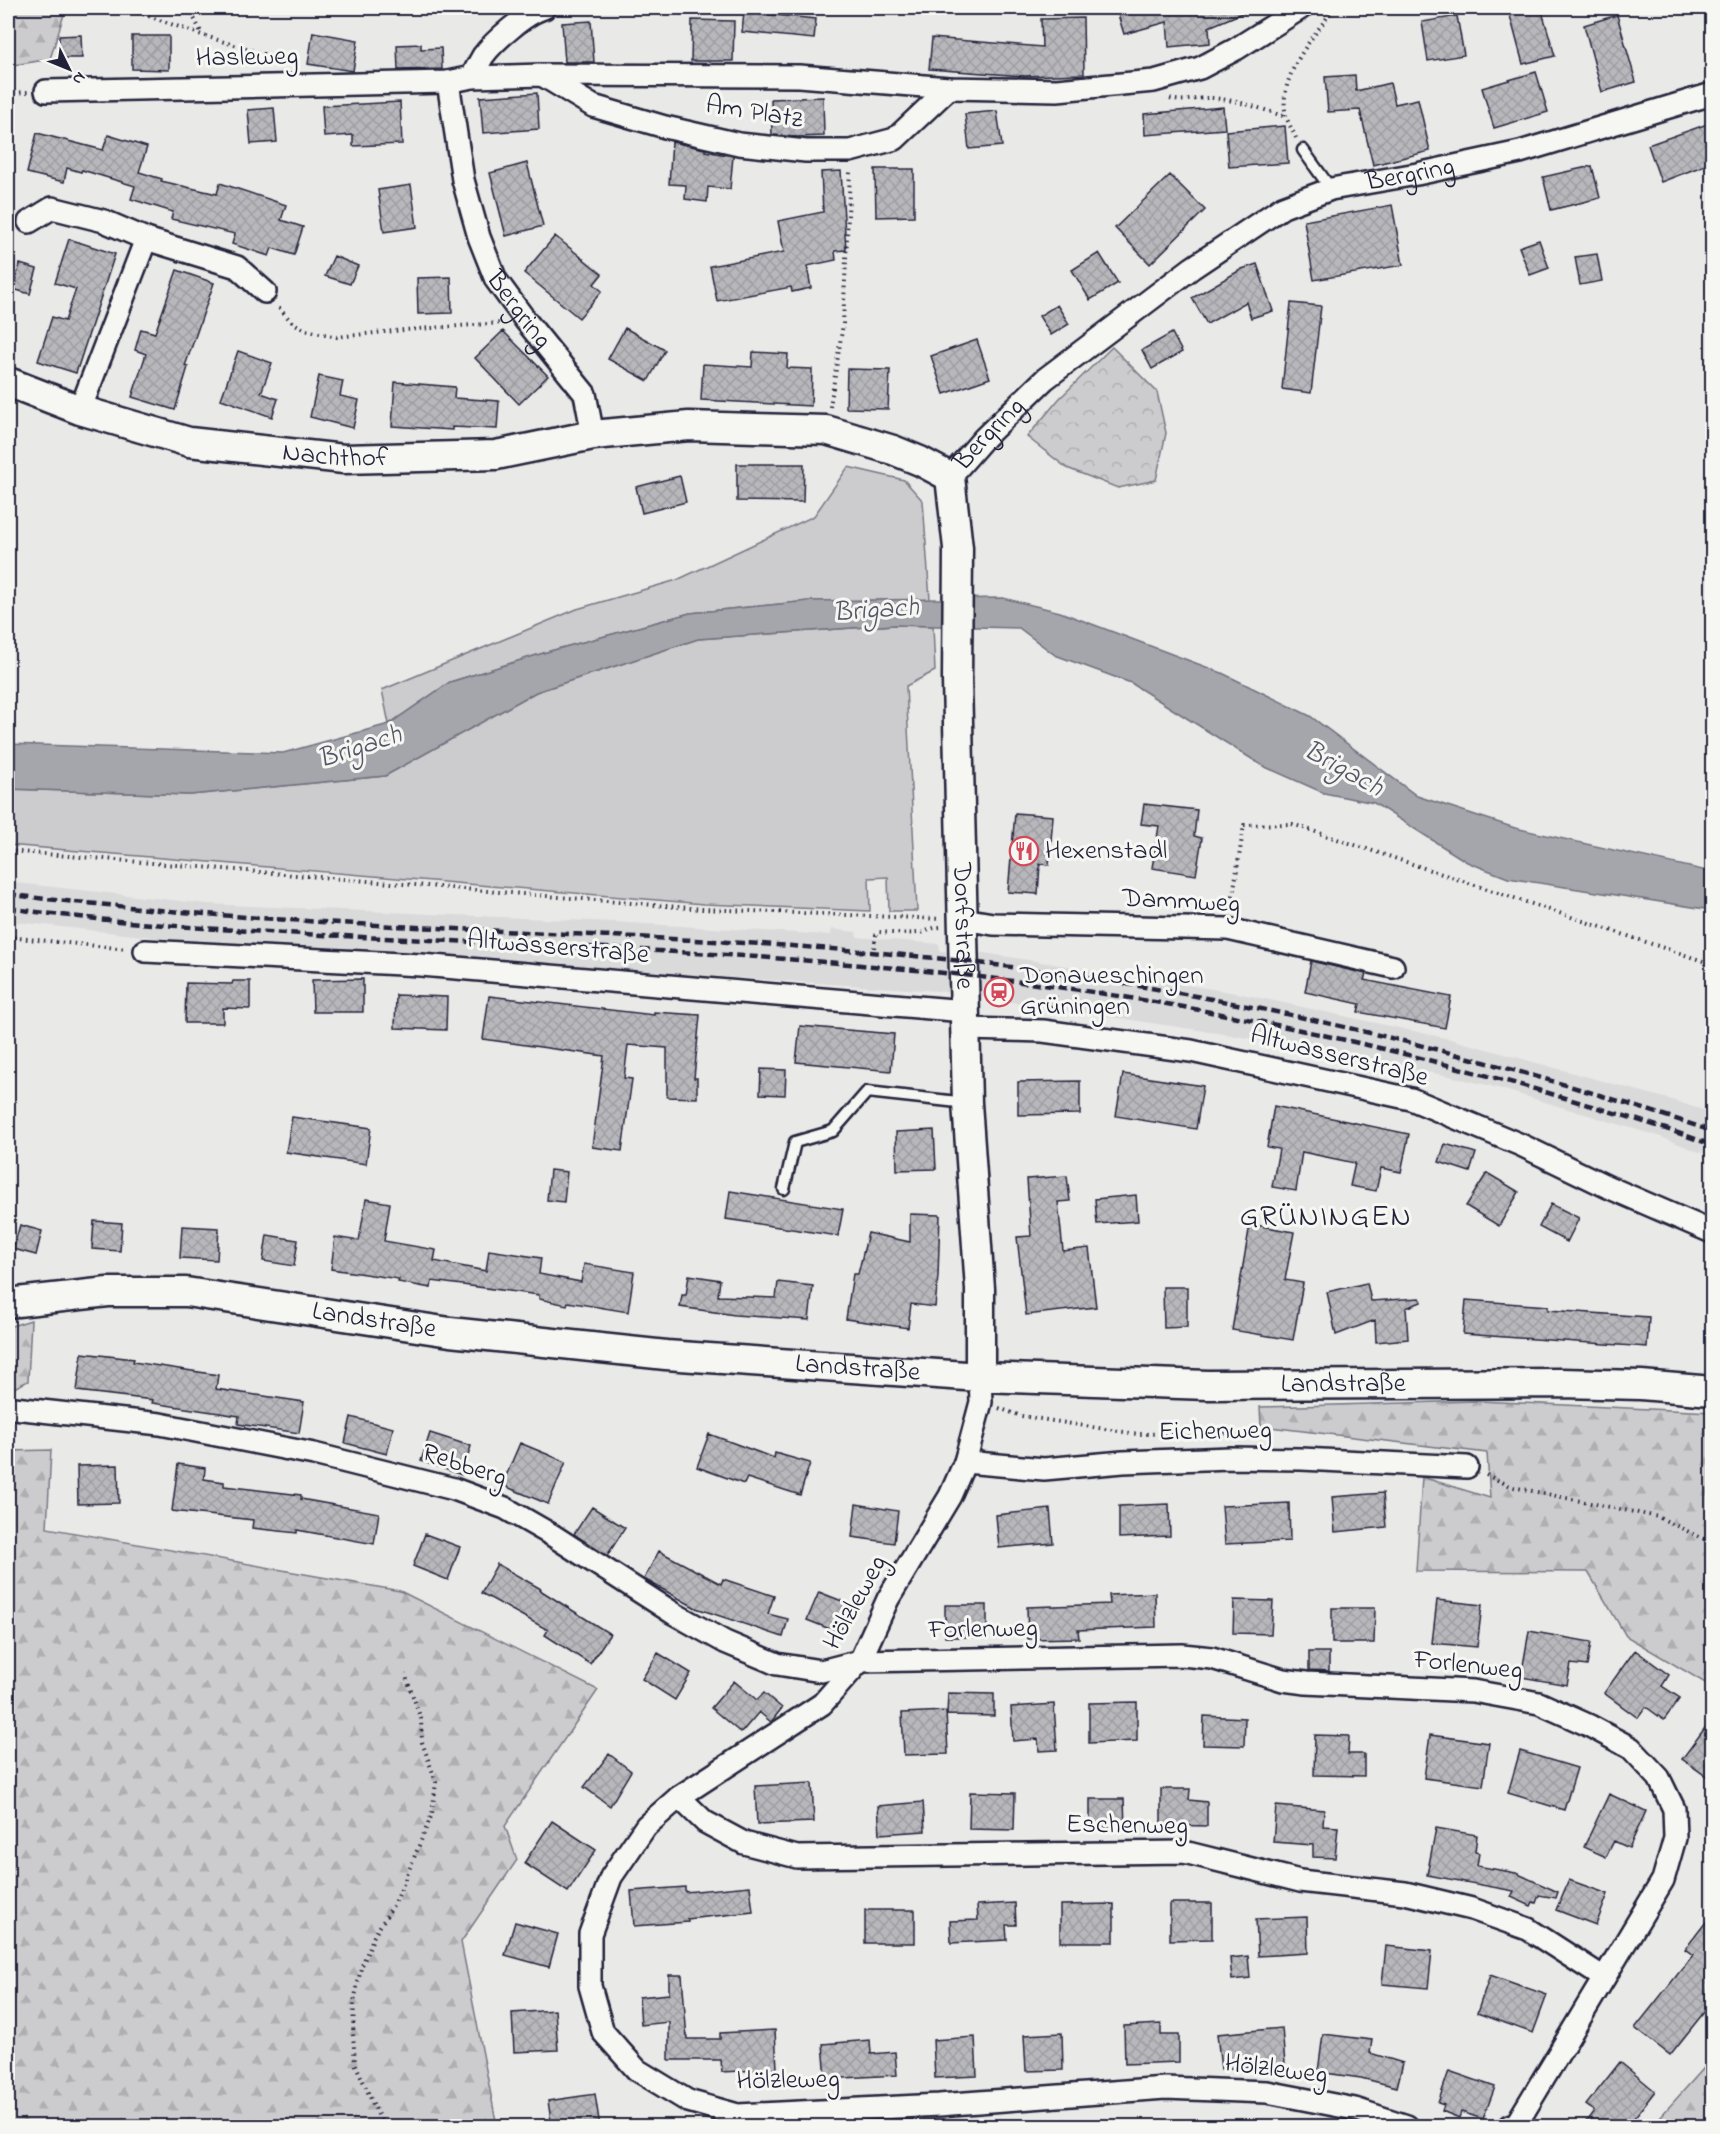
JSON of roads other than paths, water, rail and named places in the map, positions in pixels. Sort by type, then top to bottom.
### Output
[{"type":"street","points":[[472,78],[484,54],[538,9],[544,8]]},
{"type":"street","name":"Am Platz","points":[[448,82],[472,78],[542,75],[799,76],[950,88],[1056,90],[1154,81],[1200,68],[1236,49],[1301,8]]},
{"type":"street","name":"Am Platz","points":[[542,75],[593,106],[665,127],[740,144],[806,151],[850,151],[895,139],[950,88]]},
{"type":"street","name":"Hasleweg","points":[[46,91],[448,82]]},
{"type":"street","name":"Bergring","points":[[448,82],[463,180],[479,237],[496,280],[585,394],[593,435],[689,426],[826,430],[920,460],[950,477],[984,438],[1045,379],[1192,268],[1283,207],[1331,189],[1417,174],[1520,152],[1713,94]]},
{"type":"street","points":[[29,222],[52,208],[104,221],[146,239],[237,267],[265,292]]},
{"type":"street","points":[[80,410],[146,239]]},
{"type":"street","name":"Nachthof","points":[[8,382],[80,410],[189,442],[344,459],[496,455],[593,435]]},
{"type":"street","name":"Dorfstraße","points":[[950,477],[957,548],[957,680],[967,1103],[980,1289],[980,1377]]},
{"type":"street","name":"Dammweg","points":[[963,919],[993,924],[1228,929],[1393,967]]},
{"type":"street","name":"Altwasserstraße","points":[[146,951],[422,965],[965,1020],[1191,1051],[1411,1099],[1521,1145],[1608,1187],[1713,1232]]},
{"type":"street","name":"Landstraße","points":[[8,1303],[108,1292],[186,1292],[450,1332],[654,1354],[980,1377],[1208,1385],[1641,1384],[1713,1391]]},
{"type":"street","name":"Hölzleweg","points":[[980,1377],[981,1402],[965,1462],[950,1496],[888,1599],[860,1661],[822,1704],[679,1797],[646,1826],[611,1877],[590,1934],[590,1986],[603,2032],[637,2070],[688,2101],[738,2115],[1172,2089],[1267,2092],[1355,2109],[1407,2127]]},
{"type":"street","name":"Rebberg","points":[[14,1408],[160,1424],[314,1454],[454,1489],[505,1508],[552,1535],[673,1613],[725,1642],[777,1664],[822,1671],[860,1661]]},
{"type":"street","name":"Eichenweg","points":[[965,1462],[1044,1469],[1123,1462],[1265,1458],[1467,1467]]},
{"type":"street","name":"Forlenweg","points":[[860,1661],[1182,1655],[1212,1658],[1283,1680],[1476,1691],[1539,1703],[1631,1748],[1659,1778],[1674,1809],[1675,1838],[1663,1880],[1513,2125]]},
{"type":"street","name":"Eschenweg","points":[[679,1797],[705,1822],[744,1843],[797,1857],[1184,1852],[1299,1881],[1405,1893],[1472,1909],[1528,1929],[1604,1978]]},
{"type":"lane","points":[[1302,150],[1331,189]]},
{"type":"lane","points":[[784,1189],[795,1142],[833,1131],[867,1092],[967,1103]]},
{"type":"water","name":"Brigach","points":[[1003,598],[1060,612],[1222,673],[1310,716],[1417,796],[1515,828],[1712,872],[1712,910],[1508,878],[1467,862],[1374,803],[1324,793],[1263,766],[1131,683],[1055,655],[1019,628],[894,625],[698,639],[536,692],[385,776],[190,795],[8,789],[8,744],[283,753],[389,724],[450,682],[550,651],[690,613],[809,601]]},
{"type":"railway","points":[[8,894],[128,907],[316,922],[694,940],[882,953],[988,964],[1094,979],[1303,1018],[1509,1069],[1712,1131]]},
{"type":"railway","points":[[8,908],[96,919],[229,930],[818,961],[1053,986],[1222,1014],[1390,1050],[1555,1095],[1712,1145]]},
{"type":"place","name":"Hexenstadl","points":[[1024,851]]},
{"type":"place","name":"Donaueschingen Grüningen","points":[[999,992]]},
{"type":"district","name":"GRÜNINGEN","points":[[1326,1218]]}]
